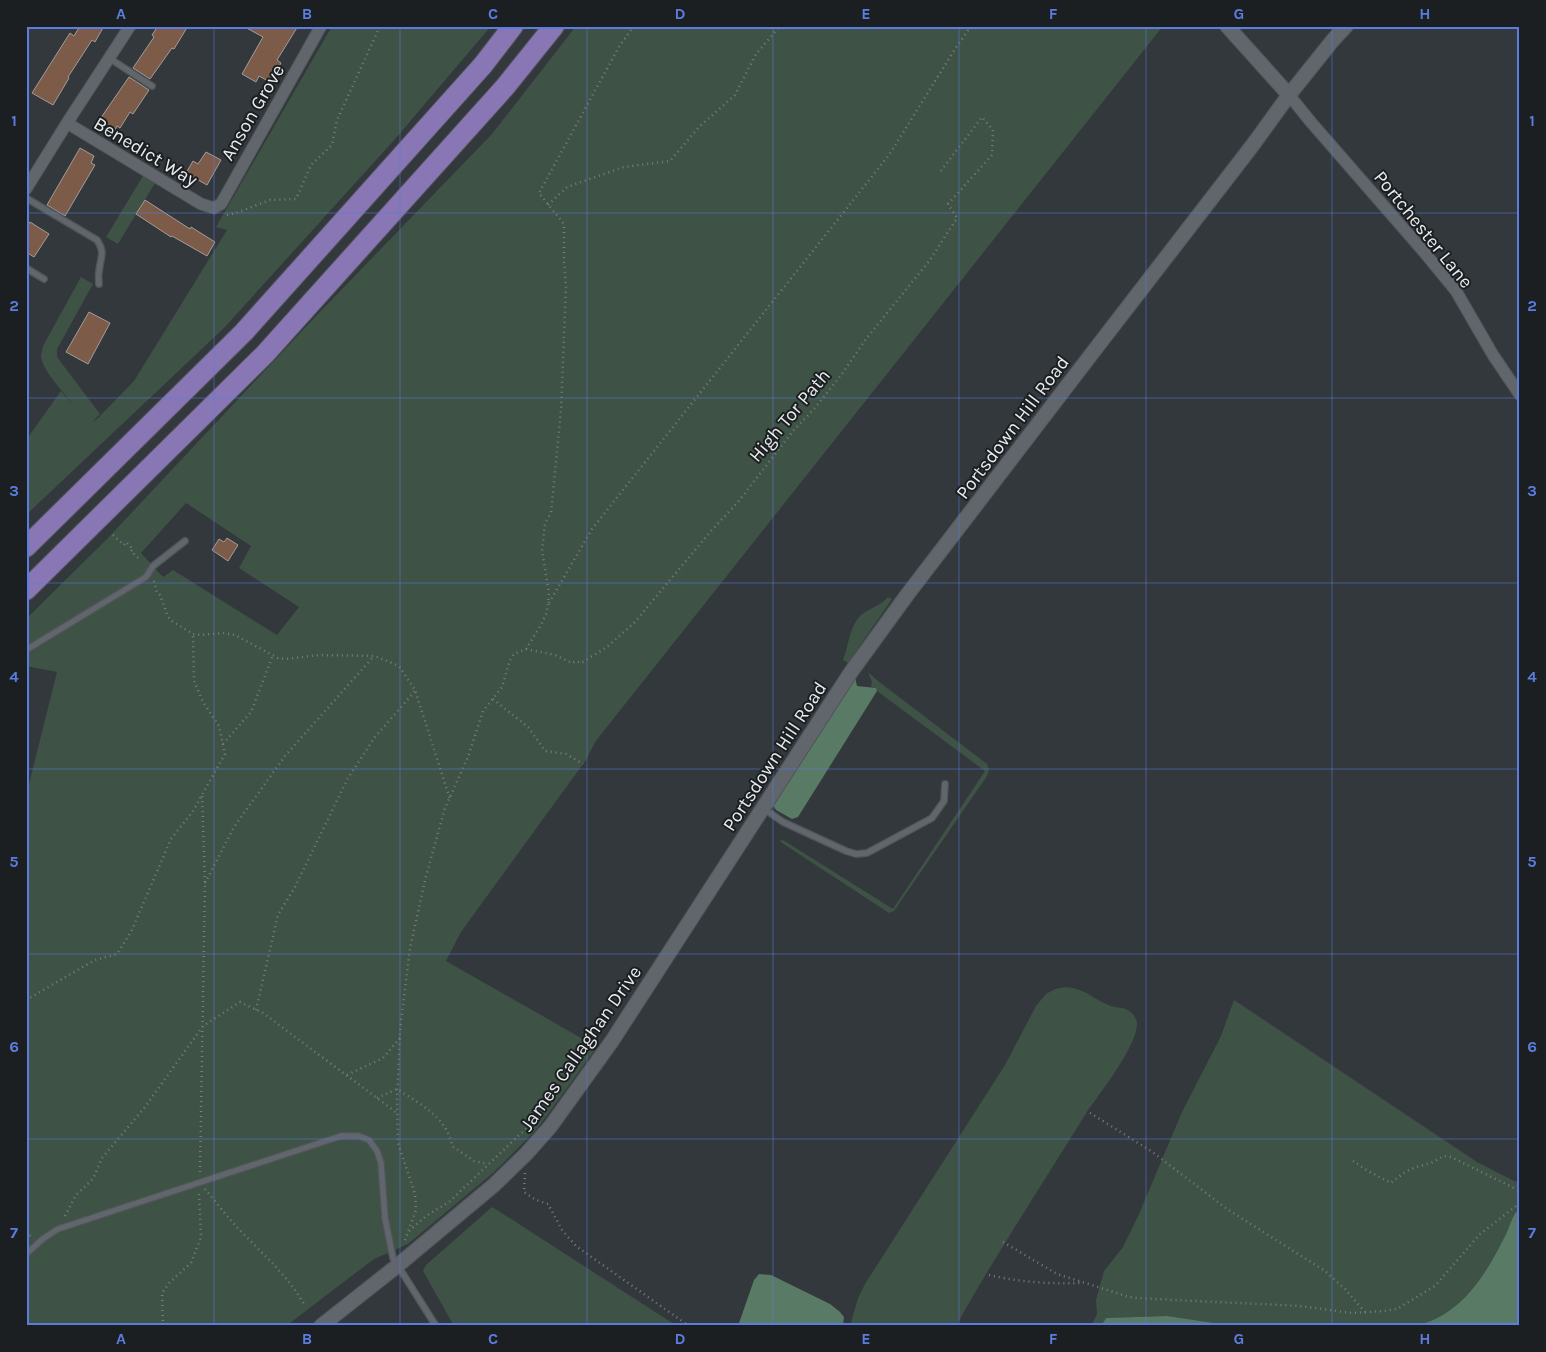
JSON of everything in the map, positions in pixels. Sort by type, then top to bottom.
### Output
[{"type":"highway","points":[[26,547],[244,332],[483,65],[513,26]]},
{"type":"highway","points":[[26,590],[265,354],[505,87],[554,26]]},
{"type":"street","points":[[26,189],[130,26]]},
{"type":"street","name":"Anson Grove","points":[[211,207],[220,204],[321,26]]},
{"type":"street","points":[[1228,26],[1289,95]]},
{"type":"street","name":"Portsdown Hill Road","points":[[726,864],[851,672],[907,595],[1246,154],[1289,95],[1346,26]]},
{"type":"street","name":"Portchester Lane","points":[[1289,95],[1456,291],[1492,355],[1520,395]]},
{"type":"street","name":"Benedict Way","points":[[67,123],[201,204],[211,207]]},
{"type":"street","name":"James Callaghan Drive","points":[[321,1326],[397,1266],[494,1185],[550,1127],[612,1040],[726,864]]},
{"type":"lane","points":[[109,58],[152,86]]},
{"type":"lane","points":[[26,198],[97,240],[103,254],[99,272],[99,284]]},
{"type":"lane","points":[[26,268],[44,279]]},
{"type":"lane","points":[[26,650],[146,577],[153,566],[185,541]]},
{"type":"lane","points":[[762,808],[783,822],[846,851],[861,854],[867,853],[932,818],[944,801],[945,784]]},
{"type":"lane","points":[[26,1254],[44,1238],[58,1229],[341,1136],[358,1136],[369,1140],[381,1163],[385,1218],[393,1258],[436,1326]]},
{"type":"path","points":[[211,207],[223,216],[270,200],[296,199],[311,165],[332,145],[337,120],[380,26]]},
{"type":"path","points":[[548,605],[549,593],[542,551],[545,524],[551,513],[561,410],[566,286],[564,224],[539,193],[620,45],[634,26]]},
{"type":"path","points":[[548,205],[567,186],[624,167],[670,161],[699,127],[735,95],[756,54],[780,26]]},
{"type":"path","points":[[405,1240],[416,1210],[416,1194],[398,1143],[397,1113],[400,1038],[410,948],[426,876],[446,808],[468,757],[483,711],[502,687],[510,660],[514,654],[526,650],[541,625],[548,605],[592,528],[889,155],[971,26]]},
{"type":"path","name":"High Tor Path","points":[[526,650],[555,655],[572,663],[576,661],[581,662],[607,647],[634,623],[711,531],[738,502],[793,431],[814,409],[866,339],[930,260],[957,218],[948,204],[992,155],[993,130],[982,117],[940,172]]},
{"type":"path","points":[[114,535],[124,545],[126,542],[138,558],[140,556]]},
{"type":"path","points":[[146,577],[154,581],[157,593],[160,595],[168,617],[193,634],[230,634],[273,655],[286,659],[319,655],[374,656],[399,666],[415,690],[450,799]]},
{"type":"path","points":[[26,1000],[95,960],[117,954],[131,932],[171,839],[193,811],[225,754],[219,726],[203,702],[194,681],[193,634]]},
{"type":"path","points":[[223,744],[251,712],[273,655]]},
{"type":"path","points":[[205,883],[234,827],[285,756],[374,656]]},
{"type":"path","points":[[256,1010],[278,915],[295,887],[348,778],[375,737],[415,690]]},
{"type":"path","points":[[493,699],[529,728],[545,751],[566,754],[583,764]]},
{"type":"path","points":[[163,1326],[162,1293],[170,1282],[191,1263],[201,1237],[199,1196],[205,883],[202,794]]},
{"type":"path","points":[[58,1229],[76,1195],[93,1179],[102,1158],[145,1107],[203,1026],[240,1002],[256,1010],[397,1113]]},
{"type":"path","points":[[346,1075],[383,1058],[400,1038]]},
{"type":"path","points":[[377,1098],[398,1089]]},
{"type":"path","points":[[398,1089],[435,1114],[450,1136],[452,1146],[474,1161],[488,1164]]},
{"type":"path","points":[[1090,1113],[1151,1151],[1227,1209],[1325,1271],[1345,1289],[1366,1313]]},
{"type":"path","points":[[408,1232],[426,1216],[449,1202],[533,1122],[550,1127]]},
{"type":"path","points":[[526,1154],[524,1192],[536,1200],[548,1204],[562,1230],[576,1246],[689,1326]]},
{"type":"path","points":[[1353,1161],[1391,1183],[1416,1167],[1431,1163],[1444,1156],[1451,1157],[1520,1191]]},
{"type":"path","points":[[200,1182],[236,1226],[278,1268],[304,1304]]},
{"type":"path","points":[[1003,1242],[1057,1274],[1135,1298],[1281,1305],[1366,1313],[1397,1309],[1428,1290],[1444,1276],[1480,1234],[1520,1203]]},
{"type":"path","points":[[989,1276],[1030,1282],[1083,1283]]},
{"type":"green space","points":[[332,26],[491,26],[396,138],[224,328],[26,515],[26,440],[61,391],[74,406],[45,368],[41,356],[44,344],[81,277],[93,284],[57,349],[57,357],[100,414],[92,422],[134,381],[227,230],[216,227]]},
{"type":"green space","points":[[576,26],[1163,26],[595,742],[586,760],[461,932],[446,961],[597,1047],[537,1129],[493,1173],[408,1244],[374,1259],[286,1326],[26,1326],[26,796],[57,672],[26,666],[26,619],[107,539],[316,316],[492,134]],"holes":[[[186,503],[251,546],[239,568],[299,607],[277,635],[173,570],[163,577],[141,553]]]},
{"type":"green space","points":[[143,176],[155,183],[118,244],[106,237]]},
{"type":"green space","points":[[888,597],[892,599],[848,663],[843,660],[857,620],[861,615],[882,603]]},
{"type":"green space","points":[[868,672],[987,764],[989,770],[987,776],[894,911],[889,913],[779,841],[783,840],[893,909],[985,771],[877,691],[876,688],[871,687],[872,682]]},
{"type":"green space","points":[[855,677],[857,686],[876,688],[877,691],[798,817],[792,819],[776,810],[772,804]]},
{"type":"green space","points":[[1066,987],[1080,990],[1105,1004],[1130,1012],[1137,1023],[1136,1033],[1124,1057],[1019,1220],[956,1326],[850,1326],[858,1298],[865,1284],[1005,1065],[1036,1006],[1046,994],[1055,989]]},
{"type":"green space","points":[[1234,1000],[1477,1162],[1514,1181],[1520,1182],[1520,1208],[1488,1267],[1458,1305],[1445,1314],[1414,1326],[1234,1326],[1167,1316],[1106,1318],[1101,1326],[1091,1326],[1097,1314],[1096,1300],[1104,1271],[1123,1247],[1139,1214],[1182,1112],[1221,1036]]},
{"type":"green space","points":[[492,1207],[677,1326],[454,1326],[423,1271],[426,1265]]},
{"type":"green space","points":[[1520,1208],[1520,1326],[1414,1326],[1445,1314],[1469,1293],[1497,1252],[1515,1214]]},
{"type":"green space","points":[[759,1274],[771,1275],[830,1304],[844,1317],[843,1326],[738,1326],[754,1280]]},
{"type":"green space","points":[[1167,1316],[1234,1326],[1101,1326],[1106,1318]]},
{"type":"building","points":[[80,26],[104,26],[95,42],[92,40],[68,77],[53,105],[32,93],[70,33],[74,36]]},
{"type":"building","points":[[158,26],[188,26],[174,49],[172,48],[150,79],[133,68],[154,37],[152,35]]},
{"type":"building","points":[[243,26],[298,26],[277,60],[281,63],[270,82],[259,76],[256,82],[242,74],[263,37]]},
{"type":"building","points":[[129,77],[149,90],[133,114],[130,112],[120,128],[117,126],[114,132],[98,122]]},
{"type":"building","points":[[80,148],[94,156],[91,163],[95,165],[65,216],[47,205]]},
{"type":"building","points":[[206,152],[221,160],[207,185],[186,173],[193,161],[198,164]]},
{"type":"building","points":[[145,200],[190,229],[191,227],[215,242],[207,256],[171,237],[136,214]]},
{"type":"building","points":[[30,222],[49,234],[34,257],[26,252],[26,228]]},
{"type":"building","points":[[89,312],[110,323],[88,364],[66,352]]},
{"type":"building","points":[[227,538],[238,545],[228,561],[212,550],[219,539],[224,542]]}]
